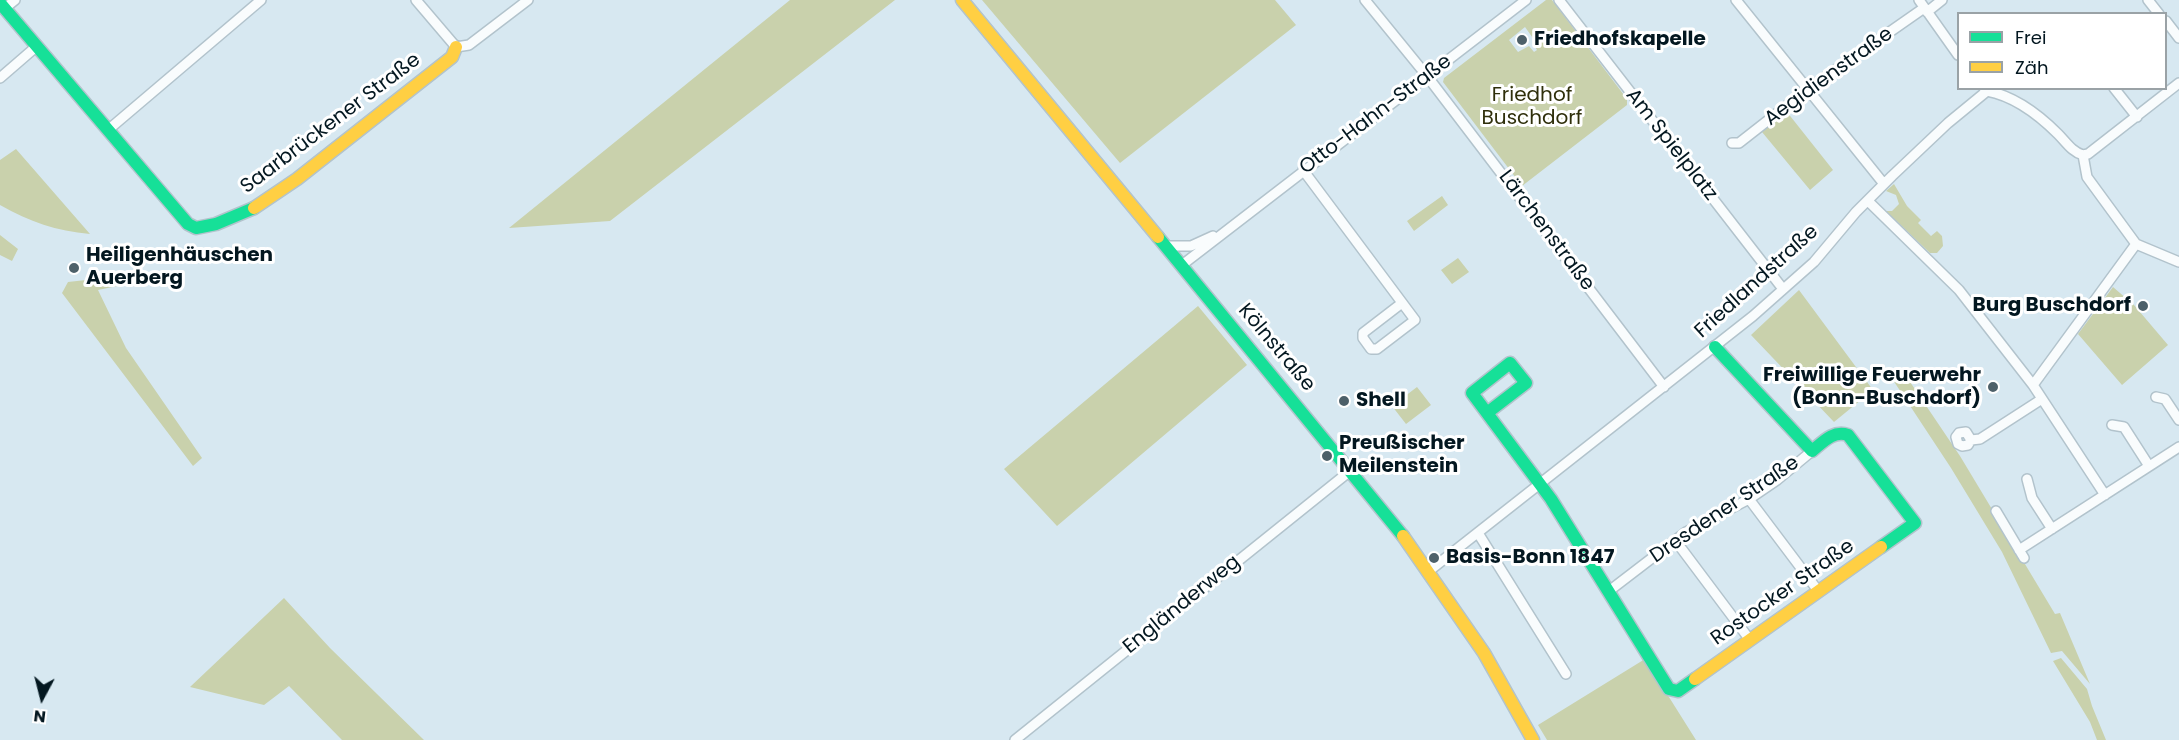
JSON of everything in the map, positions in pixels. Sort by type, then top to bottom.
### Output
[{"type":"street","points":[[108,130],[261,0]]},
{"type":"street","points":[[416,0],[456,47]]},
{"type":"street","name":"Saarbrückener Straße","points":[[7,4],[37,46],[188,224],[196,228],[216,224],[251,210],[297,178],[452,57],[456,47],[469,45],[528,0]]},
{"type":"street","name":"Kölnstraße","points":[[962,0],[1167,246],[1429,571],[1484,653],[1533,740]]},
{"type":"street","name":"Lärchenstraße","points":[[1365,0],[1427,76],[1664,387]]},
{"type":"street","name":"Otto-Hahn-Straße","points":[[1182,265],[1526,0]]},
{"type":"street","name":"Am Spielplatz","points":[[1559,0],[1783,289]]},
{"type":"street","points":[[1736,0],[1884,184]]},
{"type":"street","name":"Aegidienstraße","points":[[1732,143],[1739,143],[1808,89],[1923,7],[1942,0]]},
{"type":"street","points":[[2148,0],[2157,12]]},
{"type":"street","points":[[1923,7],[1957,52]]},
{"type":"street","points":[[2167,22],[2179,38]]},
{"type":"street","points":[[0,78],[37,46]]},
{"type":"street","points":[[1985,90],[2001,94],[2028,109],[2057,133],[2076,153],[2083,155],[2088,154],[2179,83]]},
{"type":"street","name":"Friedlandstraße","points":[[1429,571],[1715,347],[1783,289],[1814,262],[1884,184],[1985,90]]},
{"type":"street","points":[[2116,90],[2137,117]]},
{"type":"street","points":[[2083,155],[2087,177],[2136,244],[2179,262]]},
{"type":"street","points":[[1303,170],[1415,320],[1377,349],[1371,349],[1363,338],[1363,333],[1402,303]]},
{"type":"street","points":[[1868,201],[1959,290],[2033,385],[2105,495]]},
{"type":"street","name":"Otto-Hahn-Straße","points":[[1167,246],[1191,246],[1226,230]]},
{"type":"street","points":[[2033,385],[2136,244]]},
{"type":"street","points":[[1715,347],[1812,451]]},
{"type":"street","points":[[2156,397],[2165,399],[2179,420]]},
{"type":"street","points":[[1971,440],[1980,439],[2042,399]]},
{"type":"street","points":[[1487,413],[1551,499],[1609,591]]},
{"type":"street","points":[[2112,424],[2124,427],[2149,466]]},
{"type":"street","name":"Rostocker Straße","points":[[1609,591],[1673,691],[1680,691],[1915,523],[1848,435],[1836,432],[1812,451]]},
{"type":"street","points":[[1996,511],[2022,554],[2052,529],[2179,447]]},
{"type":"street","name":"Dresdener Straße","points":[[1609,591],[1675,540],[1749,499],[1777,480],[1812,451]]},
{"type":"street","name":"Engländerweg","points":[[1015,740],[1350,471]]},
{"type":"street","points":[[2027,479],[2032,498],[2052,529]]},
{"type":"street","points":[[1749,499],[1819,592]]},
{"type":"street","points":[[1478,533],[1566,674]]},
{"type":"street","points":[[1675,540],[1750,640]]},
{"type":"green space","points":[[790,0],[895,0],[610,221],[509,228]]},
{"type":"green space","points":[[982,0],[1275,0],[1296,25],[1120,163]]},
{"type":"green space","name":"Friedhof Buschdorf","points":[[1546,0],[1552,0],[1627,99],[1627,105],[1522,186],[1443,82],[1444,78]],"holes":[[[1525,27],[1535,41],[1533,43],[1537,50],[1534,52],[1529,46],[1518,52],[1509,40]]]},
{"type":"green space","points":[[1787,112],[1833,170],[1810,190],[1762,132]]},
{"type":"green space","points":[[16,149],[90,234],[44,225],[0,205],[0,160]]},
{"type":"green space","points":[[1894,184],[1907,206],[1921,220],[1918,223],[1931,236],[1937,231],[1942,236],[1943,246],[1937,253],[1930,253],[1886,211],[1892,211],[1899,204],[1896,195],[1886,191]]},
{"type":"green space","points":[[1442,196],[1448,205],[1414,231],[1407,221]]},
{"type":"green space","points":[[0,235],[18,249],[12,261],[0,255]]},
{"type":"green space","points":[[1458,258],[1469,272],[1452,284],[1441,270]]},
{"type":"green space","points":[[158,272],[175,274],[98,290],[126,348],[202,458],[193,466],[62,293],[68,282]]},
{"type":"green space","points":[[2113,287],[2134,305],[2168,345],[2122,385],[2078,334]]},
{"type":"green space","points":[[1799,290],[1873,390],[1834,422],[1751,335]]},
{"type":"green space","points":[[1198,306],[1247,365],[1057,526],[1004,469]]},
{"type":"green space","points":[[1902,370],[1960,456],[2055,614],[2060,613],[2090,684],[2062,651],[2051,653],[2002,552],[1951,468],[1891,377]]},
{"type":"green space","points":[[1417,387],[1431,405],[1406,424],[1392,406]]},
{"type":"green space","points":[[284,598],[330,648],[424,740],[342,740],[289,686],[264,705],[190,687]]},
{"type":"green space","points":[[2061,658],[2087,689],[2106,740],[2097,740],[2090,722],[2053,661]]},
{"type":"green space","points":[[1645,659],[1696,740],[1547,740],[1538,725]]},
{"type":"traffic: fast","points":[[0,3],[188,224],[196,228],[216,224],[254,208]]},
{"type":"traffic: fast","points":[[1158,237],[1403,536]]},
{"type":"traffic: fast","points":[[1715,347],[1812,451],[1833,435],[1848,435],[1915,523],[1881,547]]},
{"type":"traffic: fast","points":[[1487,413],[1526,383],[1510,363],[1472,393],[1551,499],[1669,689],[1678,691],[1695,679]]},
{"type":"traffic: slow","points":[[962,0],[1158,237]]},
{"type":"traffic: slow","points":[[254,208],[297,179],[452,57],[456,47]]},
{"type":"traffic: slow","points":[[1403,536],[1484,653],[1533,740]]},
{"type":"traffic: slow","points":[[1695,679],[1881,547]]},
{"type":"place","name":"Friedhofskapelle","points":[[1522,40]]},
{"type":"place","name":"Heiligenhäuschen Auerberg","points":[[74,268]]},
{"type":"place","name":"Burg Buschdorf","points":[[2143,306]]},
{"type":"place","name":"Freiwillige Feuerwehr (Bonn-Buschdorf)","points":[[1993,387]]},
{"type":"place","name":"Shell","points":[[1344,401]]},
{"type":"place","name":"Preußischer Meilenstein","points":[[1327,456]]},
{"type":"place","name":"Basis-Bonn 1847","points":[[1434,558]]}]
